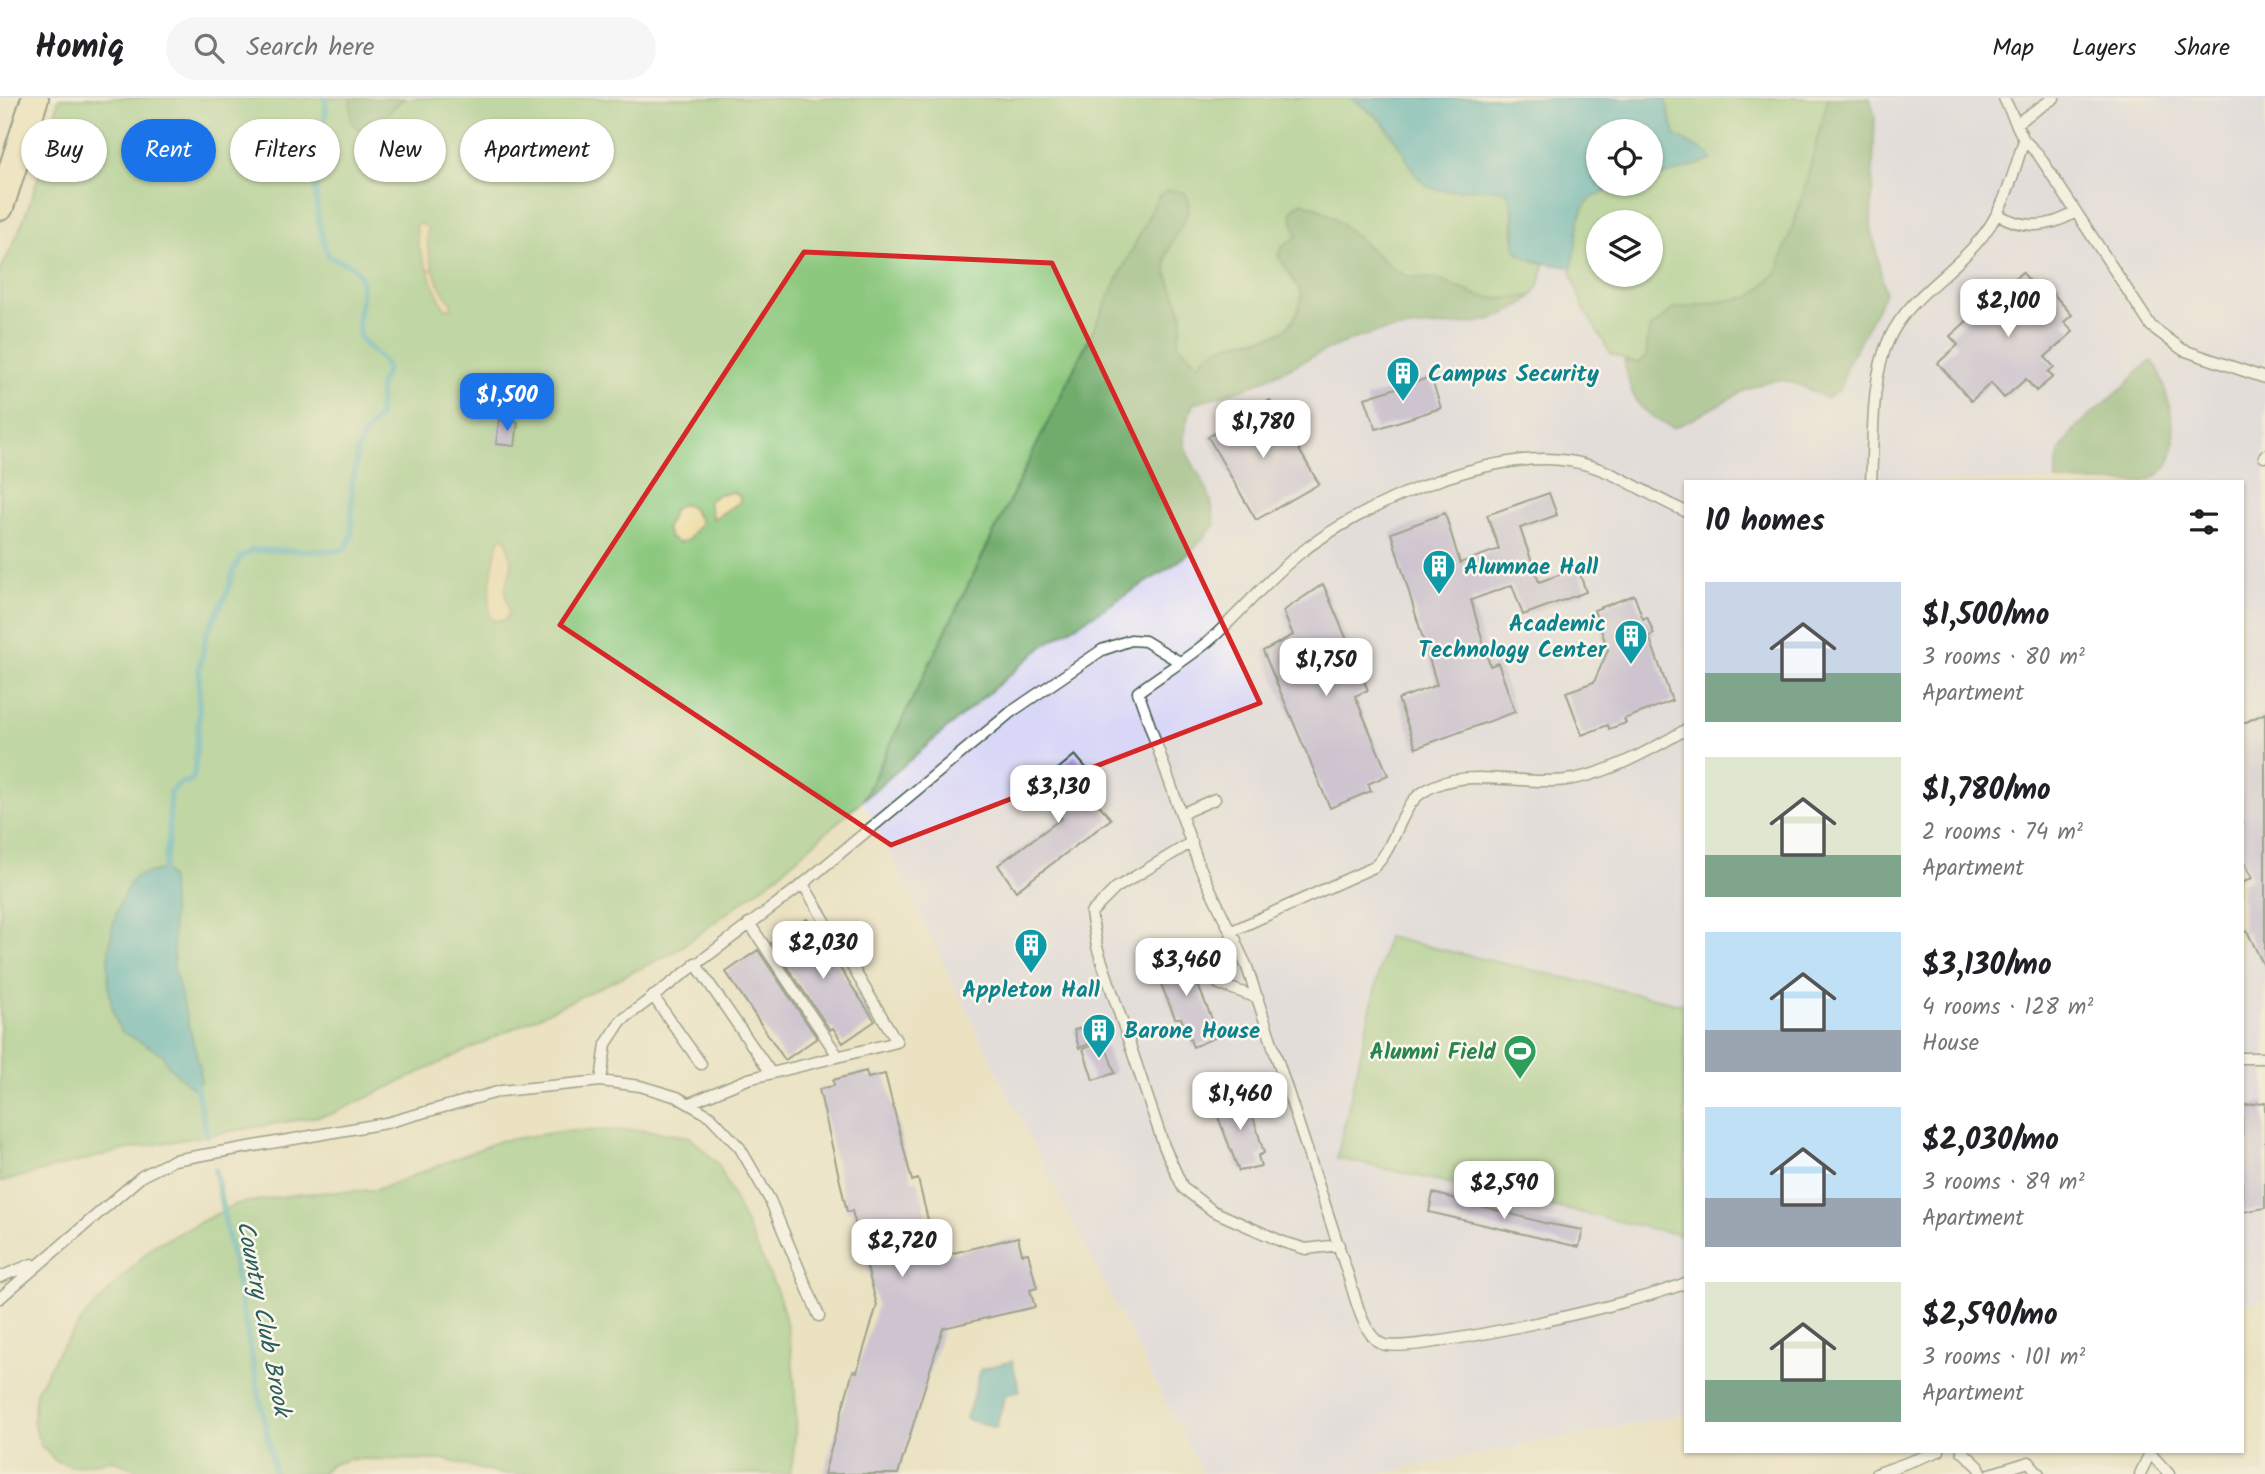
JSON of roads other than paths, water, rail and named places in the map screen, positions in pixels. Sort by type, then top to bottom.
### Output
[{"type":"main road","points":[[0,207],[35,98]]},
{"type":"lane","points":[[2004,98],[2018,122],[2024,140],[2038,154],[2137,310],[2164,339],[2183,350],[2265,378]]},
{"type":"lane","points":[[2018,122],[2054,98]]},
{"type":"lane","points":[[1871,480],[1878,380],[1889,341],[1912,303],[1975,245],[1997,214],[2012,183],[2024,140]]},
{"type":"lane","points":[[1997,214],[2009,221],[2031,227],[2056,223],[2076,212]]},
{"type":"lane","points":[[1684,510],[1604,470],[1571,461],[1526,458],[1475,469],[1377,507],[1317,542],[1250,598],[1210,639],[1138,692],[1183,813],[1199,865],[1234,935],[1258,998],[1339,1245],[1370,1332],[1379,1343],[1392,1347],[1432,1344],[1484,1334],[1684,1283]]},
{"type":"lane","points":[[601,1081],[610,1035],[628,1015],[803,884],[1011,712],[1102,650],[1131,640],[1145,641],[1178,661]]},
{"type":"lane","points":[[1258,998],[1219,984],[1220,965],[1234,935],[1374,867],[1389,849],[1414,800],[1438,785],[1468,779],[1538,783],[1571,780],[1651,749],[1684,731]]},
{"type":"lane","points":[[1183,813],[1215,799]]},
{"type":"lane","points":[[1192,842],[1116,888],[1091,914],[1091,927],[1164,1146],[1183,1188],[1213,1211],[1306,1249],[1339,1245]]},
{"type":"lane","points":[[690,1103],[748,1079],[897,1042],[803,884]]},
{"type":"lane","points":[[749,923],[838,1056]]},
{"type":"lane","points":[[695,963],[771,1073]]},
{"type":"lane","points":[[653,996],[701,1064]]},
{"type":"lane","points":[[2244,1058],[2265,1058]]},
{"type":"lane","points":[[0,1298],[142,1177],[174,1160],[386,1123],[501,1091],[557,1083],[601,1081],[653,1088],[690,1103],[710,1115],[740,1148],[770,1200],[819,1316]]},
{"type":"lane","points":[[0,1277],[48,1256]]},
{"type":"lane","points":[[1876,1474],[1934,1453]]},
{"type":"lane","points":[[1964,1453],[1979,1467],[1982,1474]]},
{"type":"lane","points":[[2140,1474],[2150,1453],[2169,1474]]},
{"type":"lane","points":[[1990,1474],[2029,1462],[2039,1474]]},
{"type":"water","points":[[1351,98],[1665,98],[1675,135],[1709,155],[1712,160],[1663,176],[1663,119],[1586,119],[1586,196],[1596,196],[1582,210],[1572,267],[1544,263],[1518,252],[1513,208],[1506,191],[1447,190],[1423,183],[1388,128],[1363,105]]},
{"type":"water","points":[[164,869],[171,879],[174,969],[200,1068],[201,1081],[192,1088],[169,1067],[162,1054],[121,1031],[110,995],[109,951],[118,909],[136,876]]},
{"type":"water","points":[[1012,1361],[1020,1391],[1005,1395],[996,1428],[966,1419],[981,1369]]},
{"type":"waterway","name":"Country Club Brook","points":[[164,869],[169,837],[170,792],[182,782],[190,782],[194,775],[199,714],[199,669],[207,632],[227,593],[234,569],[241,557],[252,550],[336,551],[346,548],[352,535],[352,487],[357,453],[363,436],[379,416],[380,386],[387,369],[382,359],[360,336],[358,319],[362,291],[359,274],[348,264],[328,256],[318,218],[315,178],[325,119],[325,98]]},
{"type":"waterway","name":"Country Club Brook","points":[[196,1085],[207,1136]]},
{"type":"waterway","name":"Country Club Brook","points":[[215,1170],[275,1474]]},
{"type":"place","name":"Campus Security","points":[[1403,403]]},
{"type":"place","name":"Alumnae Hall","points":[[1439,596]]},
{"type":"place","name":"Academic Technology Center","points":[[1631,666]]},
{"type":"place","name":"Appleton Hall","points":[[1031,975]]},
{"type":"place","name":"Barone House","points":[[1099,1060]]},
{"type":"place","name":"Alumni Field","points":[[1520,1081]]}]
